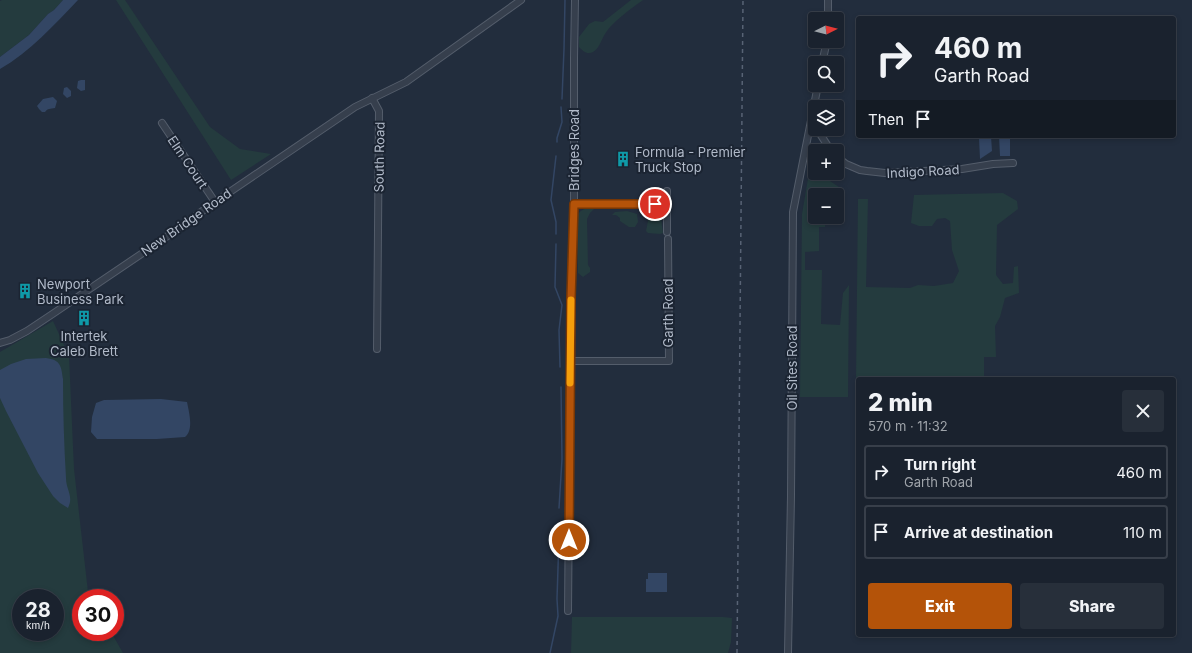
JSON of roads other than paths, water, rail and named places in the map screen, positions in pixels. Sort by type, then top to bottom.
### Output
[{"type":"street","points":[[372,98],[406,82],[521,0]]},
{"type":"street","name":"Bridges Road","points":[[568,611],[571,282],[574,204],[575,0]]},
{"type":"street","points":[[828,0],[828,12]]},
{"type":"street","name":"New Bridge Road","points":[[0,343],[10,340],[27,331],[355,107],[372,98]]},
{"type":"street","name":"South Road","points":[[372,98],[379,111],[377,349]]},
{"type":"street","name":"Elm Court","points":[[162,123],[215,202]]},
{"type":"street","name":"Oil Sites Road","points":[[788,653],[791,496],[793,212],[808,134]]},
{"type":"street","name":"Indigo Road","points":[[844,162],[860,170],[885,173],[962,169],[993,164],[1012,163]]},
{"type":"street","points":[[667,191],[667,232]]},
{"type":"street","points":[[574,204],[667,203]]},
{"type":"street","name":"Garth Road","points":[[570,361],[668,361],[668,239]]},
{"type":"water","points":[[63,0],[78,0],[32,46],[0,69],[0,57],[29,35]]},
{"type":"water","points":[[85,80],[85,90],[81,91],[77,88],[78,81]]},
{"type":"water","points":[[67,87],[71,91],[71,96],[67,98],[63,94],[64,88]]},
{"type":"water","points":[[53,97],[57,101],[55,108],[42,112],[37,106],[43,99]]},
{"type":"water","points":[[979,138],[991,138],[992,151],[980,159]]},
{"type":"water","points":[[999,138],[1010,138],[1010,156],[1000,156]]},
{"type":"water","points":[[46,358],[55,360],[59,364],[62,371],[66,482],[70,496],[70,504],[68,508],[53,496],[38,473],[0,398],[0,370],[11,364],[26,359]]},
{"type":"water","points":[[161,399],[187,402],[190,425],[188,434],[185,437],[157,439],[97,439],[91,432],[92,417],[96,403],[104,400]]},
{"type":"water","points":[[648,573],[667,573],[667,592],[646,592],[646,579],[648,579]]},
{"type":"waterway","points":[[562,99],[565,0]]},
{"type":"waterway","points":[[557,142],[562,122],[561,107]]},
{"type":"waterway","points":[[556,156],[551,200],[556,222],[556,234]]},
{"type":"waterway","points":[[556,244],[555,287],[562,305],[559,330],[560,367]]},
{"type":"waterway","points":[[559,508],[562,459],[561,387]]},
{"type":"waterway","points":[[550,653],[558,616],[557,599],[559,537]]},
{"type":"railway","points":[[737,653],[743,0]]},
{"type":"place","name":"Formula - Premier Truck Stop","points":[[623,159]]},
{"type":"place","name":"Newport Business Park","points":[[25,291]]},
{"type":"place","name":"Intertek Caleb Brett","points":[[84,318]]}]
